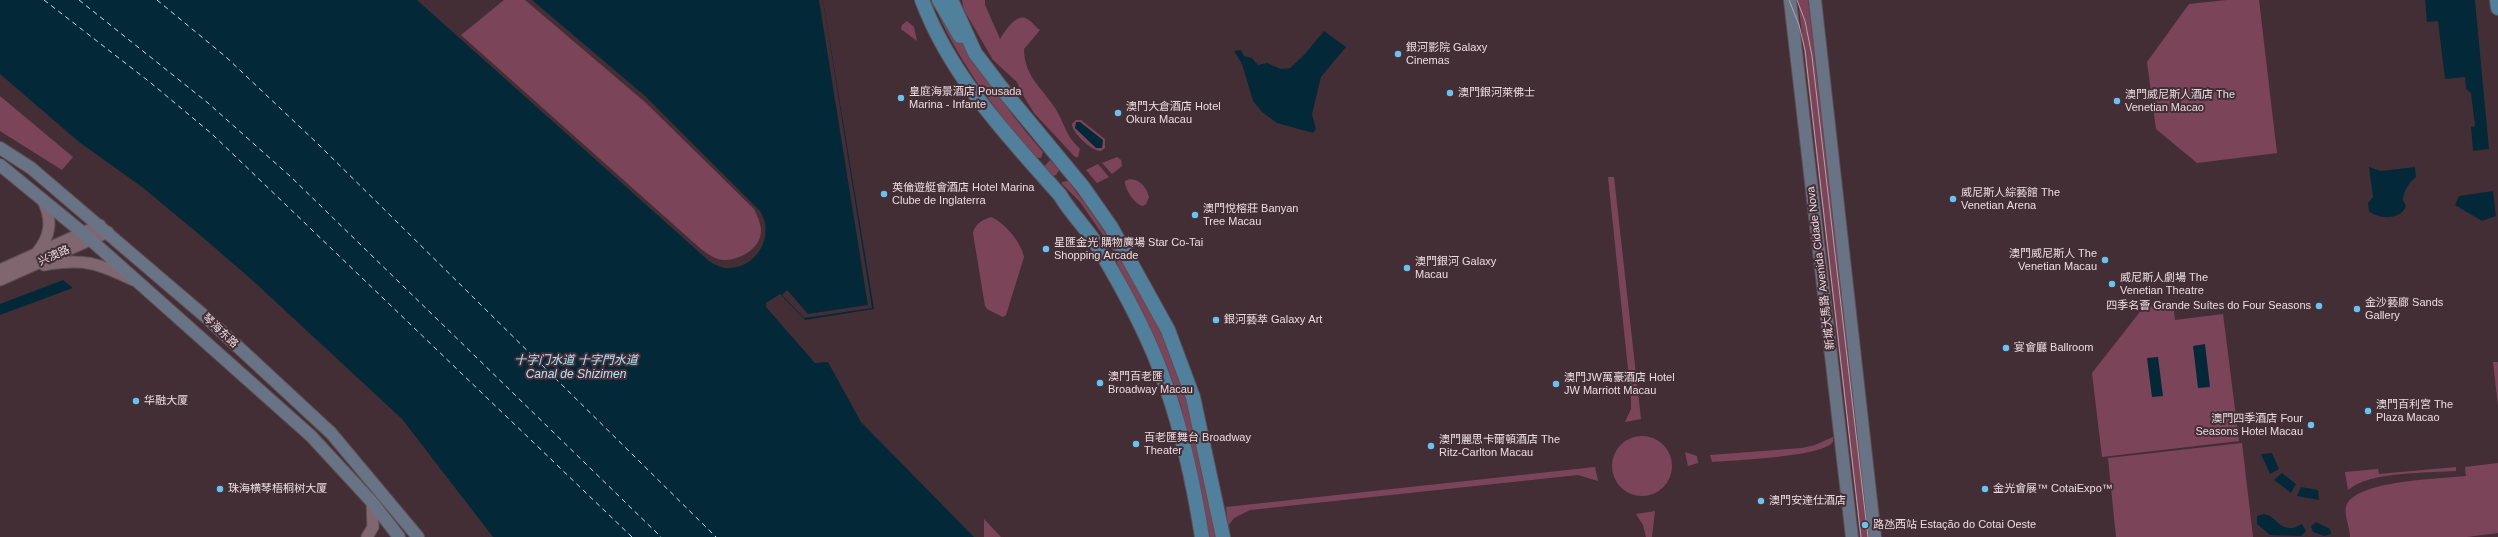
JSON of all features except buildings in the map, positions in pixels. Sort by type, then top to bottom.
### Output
[{"type":"main road","points":[[922,0],[944,46],[976,98],[1060,195],[1070,213],[1097,245],[1153,352],[1174,413],[1190,472],[1202,537]]},
{"type":"main road","points":[[939,0],[952,24],[1069,171],[1111,227],[1168,330],[1193,397],[1210,468],[1223,537]]},
{"type":"main road","points":[[952,0],[975,53]]},
{"type":"main road","name":"新城大馬路 Avenida Cidade Nova","points":[[1790,0],[1852,537]]},
{"type":"main road","name":"新城大馬路 Avenida Cidade Nova","points":[[1815,0],[1875,537]]},
{"type":"main road","points":[[2497,0],[2498,8]]},
{"type":"main road","points":[[1033,165],[1040,166],[1047,159],[1048,145]]},
{"type":"main road","name":"琴海东路","points":[[0,148],[31,168],[104,228],[208,319],[331,433],[418,537]]},
{"type":"main road","name":"琴海东路","points":[[0,165],[87,236],[311,436],[372,502],[399,537]]},
{"type":"main road","points":[[1060,195],[1058,181],[1069,171]]},
{"type":"street","points":[[34,256],[44,245],[49,233],[48,211],[42,198]]},
{"type":"street","name":"兴澳路","points":[[0,280],[28,268],[104,228]]},
{"type":"street","name":"兴澳路","points":[[0,270],[87,236]]},
{"type":"street","points":[[28,268],[82,261],[98,264],[140,284]]},
{"type":"street","points":[[367,537],[373,526],[372,502]]},
{"type":"shaded area","points":[[504,0],[525,0],[646,103],[754,209],[760,222],[761,231],[757,244],[740,257],[726,260],[713,257],[701,249],[461,35]]},
{"type":"shaded area","points":[[932,0],[999,97],[1043,152],[1041,158],[1036,158],[991,102],[953,43]]},
{"type":"shaded area","points":[[962,0],[985,0],[985,5],[1000,39],[1011,24],[1019,18],[1029,20],[1040,30],[1024,49],[1027,68],[1031,76],[1058,113],[1069,136],[1080,149],[1078,157],[1075,157],[1034,113],[1021,92],[1017,82],[993,60],[964,10]]},
{"type":"shaded area","points":[[1798,0],[1808,0],[1870,537],[1860,537]]},
{"type":"shaded area","points":[[2227,0],[2259,0],[2277,153],[2197,163],[2156,129],[2147,62],[2189,4]]},
{"type":"shaded area","points":[[907,21],[914,27],[917,41],[901,29],[902,25]]},
{"type":"shaded area","points":[[0,96],[73,157],[62,170],[0,131]]},
{"type":"shaded area","points":[[1076,120],[1081,120],[1105,139],[1105,148],[1101,151],[1097,150],[1088,145],[1079,137],[1072,124]]},
{"type":"shaded area","points":[[1117,157],[1121,160],[1122,166],[1112,174],[1102,163]]},
{"type":"shaded area","points":[[1050,160],[1059,170],[1056,175],[1052,176],[1044,167]]},
{"type":"shaded area","points":[[1098,164],[1109,177],[1097,183],[1086,170]]},
{"type":"shaded area","points":[[1608,177],[1614,177],[1641,419],[1625,422],[1631,409],[1631,398]]},
{"type":"shaded area","points":[[1130,179],[1140,182],[1146,190],[1149,197],[1146,204],[1143,206],[1137,203],[1126,188],[1125,181]]},
{"type":"shaded area","points":[[1068,181],[1113,244],[1153,314],[1164,338],[1187,403],[1193,425],[1208,492],[1215,537],[1209,537],[1181,406],[1168,368],[1119,268],[1112,248],[1080,202],[1062,184],[1062,182]]},
{"type":"shaded area","points":[[991,217],[1007,228],[1012,234],[1020,245],[1024,257],[1006,315],[1003,317],[987,309],[985,306],[973,233],[975,227],[979,223]]},
{"type":"shaded area","points":[[2173,302],[2175,320],[2223,314],[2239,441],[2102,457],[2092,373],[2143,308]]},
{"type":"shaded area","points":[[2493,362],[2498,362],[2498,406]]},
{"type":"shaded area","points":[[1642,436],[1658,441],[1663,445],[1667,450],[1672,466],[1667,482],[1663,487],[1658,491],[1642,496],[1626,491],[1621,487],[1617,482],[1612,466],[1617,450],[1621,445],[1626,441]]},
{"type":"shaded area","points":[[1833,437],[1833,442],[1826,447],[1813,451],[1777,457],[1712,462],[1710,455],[1802,448],[1815,445]]},
{"type":"shaded area","points":[[2242,443],[2253,537],[2116,537],[2108,458]]},
{"type":"shaded area","points":[[1685,452],[1697,456],[1698,463],[1688,466]]},
{"type":"shaded area","points":[[2498,463],[2498,533],[2467,537],[2350,537],[2346,507],[2352,498],[2364,491],[2399,482],[2466,476],[2465,467]]},
{"type":"shaded area","points":[[1595,467],[1598,481],[1578,475],[1250,510],[1234,518],[1228,526],[1226,507]]},
{"type":"shaded area","points":[[2456,467],[2456,471],[2384,476],[2370,479],[2348,490],[2345,472],[2378,469],[2379,474]]},
{"type":"shaded area","points":[[1655,511],[1652,537],[1646,537],[1643,525],[1636,514]]},
{"type":"shaded area","points":[[984,519],[1001,537],[984,537]]},
{"type":"water","name":"十字门水道 十字門水道 Canal de Shizimen","points":[[0,0],[417,0],[709,261],[727,268],[740,266],[749,262],[756,256],[761,248],[766,229],[760,211],[645,96],[532,0],[823,0],[874,309],[805,320],[780,294],[766,303],[766,307],[815,363],[828,362],[861,422],[974,537],[493,537],[402,419],[252,280],[201,236],[142,187],[79,142],[0,74]]},
{"type":"water","points":[[2425,0],[2475,0],[2489,149],[2473,151],[2471,127],[2475,126],[2471,93],[2466,89],[2465,77],[2445,79],[2438,21],[2427,22]]},
{"type":"water","points":[[1324,31],[1346,47],[1321,77],[1312,114],[1316,129],[1313,133],[1277,123],[1262,112],[1253,101],[1242,64],[1234,51],[1241,50],[1244,56],[1252,58],[1258,65],[1267,63],[1281,69],[1290,68],[1304,55]]},
{"type":"water","points":[[1076,122],[1080,122],[1103,140],[1102,148],[1096,148],[1075,128]]},
{"type":"water","points":[[2369,167],[2381,171],[2415,167],[2416,177],[2409,184],[2406,190],[2403,200],[2406,206],[2400,214],[2384,217],[2373,214],[2369,211],[2368,203],[2373,197]]},
{"type":"water","points":[[2493,191],[2496,216],[2482,221],[2455,205],[2459,196]]},
{"type":"water","points":[[63,280],[73,288],[0,315],[0,304]]},
{"type":"water","points":[[2205,344],[2210,387],[2198,388],[2193,346]]},
{"type":"water","points":[[2158,357],[2163,396],[2152,397],[2147,358]]},
{"type":"water","points":[[2272,453],[2279,469],[2270,474],[2261,454]]},
{"type":"water","points":[[2282,473],[2296,484],[2291,493],[2274,480]]},
{"type":"water","points":[[2301,487],[2318,490],[2319,500],[2297,496]]},
{"type":"water","points":[[2263,514],[2271,517],[2282,526],[2293,528],[2302,524],[2306,531],[2301,536],[2270,535],[2257,524],[2257,516]]},
{"type":"water","points":[[2316,522],[2330,529],[2331,534],[2324,536],[2313,532],[2311,526]]},
{"type":"pier","points":[[819,0],[823,0],[872,308],[804,318],[782,295],[787,290],[808,314],[868,305]]},
{"type":"ferry route","points":[[44,0],[151,83],[212,134],[632,537]]},
{"type":"ferry route","points":[[79,0],[208,103],[291,177],[661,537]]},
{"type":"ferry route","points":[[157,0],[226,57],[318,144],[716,537]]},
{"type":"tram line","points":[[1789,0],[1799,25],[1805,50],[1861,537]]},
{"type":"tram line","points":[[1797,0],[1805,21],[1812,56],[1868,537]]},
{"type":"place","name":"銀河影院 Galaxy Cinemas","points":[[1398,54]]},
{"type":"place","name":"澳門銀河萊佛士","points":[[1450,93]]},
{"type":"place","name":"皇庭海景酒店 Pousada Marina - Infante","points":[[901,98]]},
{"type":"place","name":"澳門威尼斯人酒店 The Venetian Macao","points":[[2117,101]]},
{"type":"place","name":"澳門大倉酒店 Hotel Okura Macau","points":[[1118,113]]},
{"type":"place","name":"英倫遊艇會酒店 Hotel Marina Clube de Inglaterra","points":[[884,194]]},
{"type":"place","name":"威尼斯人綜藝館 The Venetian Arena","points":[[1953,199]]},
{"type":"place","name":"澳門悅榕莊 Banyan Tree Macau","points":[[1195,215]]},
{"type":"place","name":"星匯金光 購物廣場 Star Co-Tai Shopping Arcade","points":[[1046,249]]},
{"type":"place","name":"澳門威尼斯人 The Venetian Macau","points":[[2105,260]]},
{"type":"place","name":"澳門銀河 Galaxy Macau","points":[[1407,268]]},
{"type":"place","name":"威尼斯人劇場 The Venetian Theatre","points":[[2112,284]]},
{"type":"place","name":"四季名薈 Grande Suítes do Four Seasons","points":[[2319,306]]},
{"type":"place","name":"金沙藝廊 Sands Gallery","points":[[2357,309]]},
{"type":"place","name":"銀河藝萃 Galaxy Art","points":[[1216,320]]},
{"type":"place","name":"宴會廳 Ballroom","points":[[2006,348]]},
{"type":"place","name":"澳門百老匯 Broadway Macau","points":[[1100,383]]},
{"type":"place","name":"澳門JW萬豪酒店 Hotel JW Marriott Macau","points":[[1556,384]]},
{"type":"place","name":"华融大厦","points":[[136,401]]},
{"type":"place","name":"澳門百利宮 The Plaza Macao","points":[[2368,411]]},
{"type":"place","name":"澳門四季酒店 Four Seasons Hotel Macau","points":[[2311,425]]},
{"type":"place","name":"百老匯舞台 Broadway Theater","points":[[1136,444]]},
{"type":"place","name":"澳門麗思卡爾頓酒店 The Ritz-Carlton Macau","points":[[1431,446]]},
{"type":"place","name":"珠海横琴梧桐树大厦","points":[[220,489]]},
{"type":"place","name":"金光會展™ CotaiExpo™","points":[[1985,489]]},
{"type":"place","name":"澳門安達仕酒店","points":[[1761,501]]},
{"type":"place","name":"路氹西站 Estação do Cotai Oeste","points":[[1865,525]]}]
